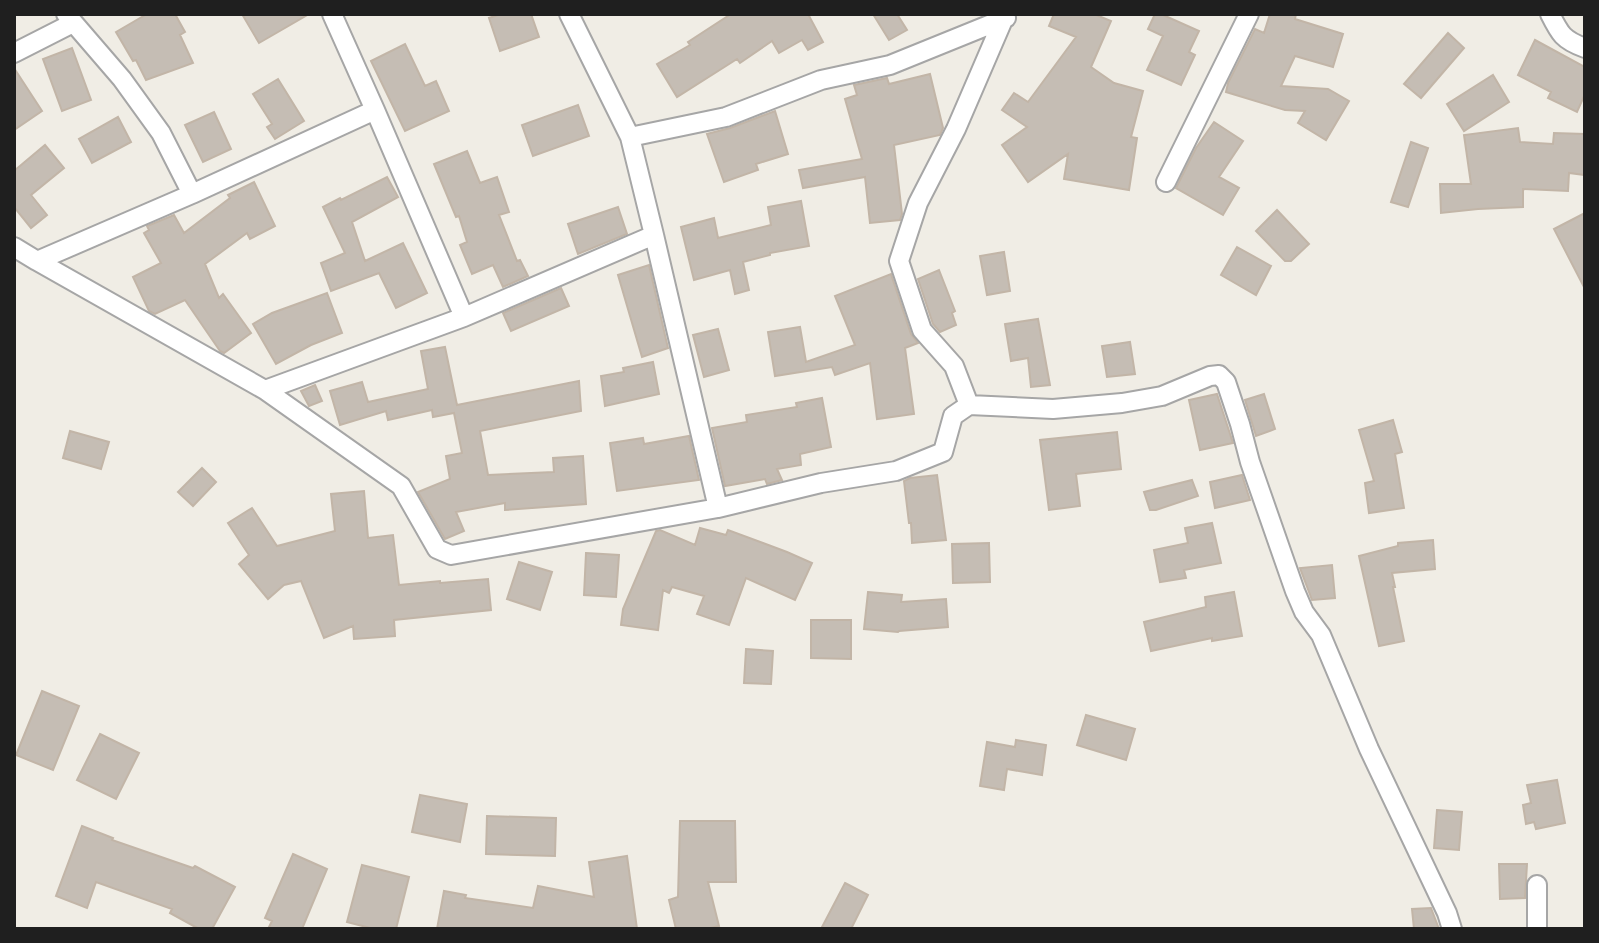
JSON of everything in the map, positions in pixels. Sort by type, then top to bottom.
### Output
[{"type":"street","points":[[332,14],[464,317]]},
{"type":"street","points":[[569,14],[630,137],[718,508]]},
{"type":"street","points":[[1166,182],[1249,14]]},
{"type":"street","points":[[1550,14],[1560,34],[1585,48]]},
{"type":"street","points":[[630,137],[726,117],[821,80],[890,65],[1007,17]]},
{"type":"street","points":[[969,405],[954,366],[922,330],[899,261],[918,203],[1007,17]]},
{"type":"street","points":[[14,53],[70,18],[122,79],[161,133],[192,194]]},
{"type":"street","points":[[37,261],[375,110]]},
{"type":"street","points":[[265,390],[464,317],[654,235]]},
{"type":"street","points":[[14,247],[265,390],[401,486],[437,549],[451,555],[718,508],[821,483],[896,471],[943,452],[953,416],[969,405],[1053,409],[1122,403],[1162,396],[1219,375],[1226,382],[1295,591],[1304,612],[1321,635],[1369,749],[1452,929]]},
{"type":"street","points":[[1537,885],[1537,929]]},
{"type":"building","points":[[147,14],[175,14],[185,32],[180,35],[193,63],[146,80],[116,32]]},
{"type":"building","points":[[242,14],[309,14],[259,43]]},
{"type":"building","points":[[501,14],[531,14],[539,37],[500,51],[489,18]]},
{"type":"building","points":[[731,14],[808,14],[823,42],[808,50],[802,40],[779,53],[772,41],[740,63],[737,59],[677,97],[657,64],[690,45],[688,42]]},
{"type":"building","points":[[873,14],[897,14],[907,30],[889,40]]},
{"type":"building","points":[[1054,14],[1094,14],[1111,21],[1091,67],[1114,83],[1143,91],[1131,137],[1137,138],[1129,190],[1064,179],[1068,154],[1028,182],[1002,145],[1027,127],[1002,110],[1014,93],[1028,102],[1076,37],[1049,26]]},
{"type":"building","points":[[1155,14],[1199,31],[1189,52],[1195,55],[1181,85],[1147,70],[1163,36],[1148,29]]},
{"type":"building","points":[[1270,14],[1296,14],[1295,19],[1343,34],[1333,67],[1295,56],[1281,86],[1328,89],[1349,101],[1326,140],[1298,123],[1305,111],[1285,110],[1226,92],[1255,29],[1264,33]]},
{"type":"building","points":[[1448,33],[1464,48],[1421,98],[1404,84]]},
{"type":"building","points":[[1535,40],[1585,67],[1585,94],[1577,112],[1548,98],[1551,92],[1518,75]]},
{"type":"building","points":[[405,44],[425,86],[436,81],[449,111],[405,131],[371,61]]},
{"type":"building","points":[[72,48],[91,100],[62,111],[43,59]]},
{"type":"building","points":[[14,68],[42,111],[14,130]]},
{"type":"building","points":[[930,74],[943,128],[940,135],[894,145],[902,214],[900,220],[870,223],[865,177],[803,188],[799,170],[862,159],[845,99],[857,95],[854,85],[887,78],[889,84]]},
{"type":"building","points":[[1493,75],[1509,102],[1464,131],[1447,104]]},
{"type":"building","points":[[278,79],[304,121],[275,139],[267,127],[272,124],[253,94]]},
{"type":"building","points":[[578,105],[589,136],[533,156],[522,125]]},
{"type":"building","points":[[775,111],[788,154],[756,164],[758,170],[724,182],[707,134]]},
{"type":"building","points":[[214,112],[231,149],[203,162],[185,125]]},
{"type":"building","points":[[118,117],[131,142],[92,163],[79,139]]},
{"type":"building","points":[[1214,122],[1243,141],[1219,177],[1239,188],[1223,215],[1176,188],[1196,148]]},
{"type":"building","points":[[1518,128],[1520,142],[1553,144],[1554,133],[1585,134],[1585,175],[1569,173],[1568,191],[1523,189],[1523,207],[1441,213],[1440,184],[1471,184],[1464,135]]},
{"type":"building","points":[[1411,142],[1428,148],[1408,207],[1391,202]]},
{"type":"building","points":[[45,145],[64,168],[31,195],[47,215],[31,228],[14,207],[14,171]]},
{"type":"building","points":[[467,151],[480,183],[497,177],[509,212],[499,215],[517,261],[520,260],[528,276],[503,287],[493,265],[472,274],[460,245],[467,242],[459,216],[456,217],[434,164]]},
{"type":"building","points":[[387,177],[398,197],[352,222],[365,261],[403,243],[427,293],[396,308],[379,273],[331,291],[321,263],[345,253],[323,207]]},
{"type":"building","points":[[254,182],[275,226],[250,239],[247,233],[205,264],[219,298],[223,294],[251,333],[224,353],[185,300],[155,314],[149,311],[133,277],[161,263],[144,233],[149,230],[147,226],[174,215],[184,233],[230,198],[228,195]]},
{"type":"building","points":[[801,201],[809,246],[743,262],[749,290],[735,294],[730,270],[694,280],[681,227],[714,218],[718,238],[771,225],[768,207]]},
{"type":"building","points":[[618,207],[627,234],[578,254],[568,224]]},
{"type":"building","points":[[1277,210],[1309,244],[1291,261],[1285,261],[1256,231]]},
{"type":"building","points":[[1585,213],[1585,289],[1554,229]]},
{"type":"building","points":[[1237,247],[1271,266],[1256,295],[1221,275]]},
{"type":"building","points":[[1004,252],[1010,291],[987,295],[980,256]]},
{"type":"building","points":[[649,265],[668,348],[642,357],[618,275]]},
{"type":"building","points":[[939,270],[955,311],[952,313],[956,325],[940,332],[933,324],[918,279]]},
{"type":"building","points":[[891,274],[911,334],[918,343],[905,348],[914,414],[877,419],[870,363],[835,375],[832,367],[775,376],[768,332],[800,327],[806,362],[855,345],[835,296]]},
{"type":"building","points":[[561,288],[569,306],[511,331],[503,313]]},
{"type":"building","points":[[327,293],[342,333],[276,364],[253,324],[272,313]]},
{"type":"building","points":[[1038,319],[1050,385],[1031,387],[1028,358],[1011,361],[1005,324]]},
{"type":"building","points":[[718,329],[729,370],[704,377],[693,335]]},
{"type":"building","points":[[1130,342],[1135,374],[1107,377],[1102,346]]},
{"type":"building","points":[[445,347],[457,405],[579,381],[581,411],[480,431],[488,475],[554,472],[553,458],[583,456],[586,504],[505,510],[505,503],[456,512],[464,531],[445,539],[418,492],[450,479],[446,456],[462,453],[454,413],[433,417],[432,410],[388,420],[386,411],[340,425],[330,391],[362,382],[368,402],[428,389],[421,351]]},
{"type":"building","points":[[653,362],[659,394],[605,406],[601,376]]},
{"type":"building","points":[[315,385],[322,401],[309,406],[301,391]]},
{"type":"building","points":[[1217,394],[1233,443],[1200,450],[1189,400]]},
{"type":"building","points":[[1264,394],[1275,429],[1256,436],[1245,400]]},
{"type":"building","points":[[822,398],[831,447],[800,454],[801,465],[777,469],[782,480],[767,484],[765,479],[725,486],[712,428],[747,422],[746,415],[797,407],[796,403]]},
{"type":"building","points":[[1393,420],[1402,452],[1395,454],[1404,508],[1369,513],[1365,483],[1374,481],[1359,430]]},
{"type":"building","points":[[70,431],[109,442],[101,469],[63,458]]},
{"type":"building","points":[[1117,432],[1121,469],[1076,474],[1080,506],[1049,510],[1040,440]]},
{"type":"building","points":[[689,436],[699,480],[617,491],[610,443],[643,438],[644,444]]},
{"type":"building","points":[[202,468],[216,482],[193,506],[178,492]]},
{"type":"building","points":[[937,475],[946,540],[912,543],[904,481]]},
{"type":"building","points":[[1242,475],[1250,500],[1215,508],[1210,482]]},
{"type":"building","points":[[1192,480],[1198,496],[1150,510],[1144,492]]},
{"type":"building","points":[[364,491],[368,538],[393,535],[399,585],[488,579],[491,610],[394,620],[395,636],[354,639],[353,626],[324,638],[301,581],[284,585],[268,599],[239,564],[249,555],[228,523],[252,508],[277,546],[335,531],[331,494]]},
{"type":"building","points":[[1212,523],[1221,563],[1184,570],[1186,578],[1160,582],[1154,550],[1188,543],[1185,528]]},
{"type":"building","points":[[700,528],[726,535],[728,530],[812,563],[795,600],[746,578],[729,625],[697,614],[704,596],[672,587],[669,593],[663,590],[658,630],[621,625],[623,609],[656,531],[695,545]]},
{"type":"building","points":[[1433,540],[1435,569],[1392,573],[1404,641],[1379,646],[1359,556],[1398,546],[1398,543]]},
{"type":"building","points":[[989,543],[990,582],[953,583],[952,544]]},
{"type":"building","points":[[586,553],[619,555],[616,597],[584,595]]},
{"type":"building","points":[[519,562],[552,572],[540,610],[507,599]]},
{"type":"building","points":[[1332,565],[1335,598],[1312,600],[1300,568]]},
{"type":"building","points":[[868,592],[902,595],[901,602],[946,599],[948,627],[898,632],[864,629]]},
{"type":"building","points":[[1234,592],[1242,636],[1212,641],[1212,638],[1151,651],[1144,622],[1206,607],[1205,597]]},
{"type":"building","points":[[811,620],[851,620],[851,659],[811,658]]},
{"type":"building","points":[[746,649],[773,651],[771,684],[744,683]]},
{"type":"building","points":[[42,691],[79,706],[53,770],[16,755]]},
{"type":"building","points":[[1086,715],[1135,729],[1126,760],[1077,745]]},
{"type":"building","points":[[100,734],[139,753],[116,799],[77,780]]},
{"type":"building","points":[[1016,740],[1046,745],[1042,775],[1007,769],[1004,790],[980,786],[987,742],[1015,747]]},
{"type":"building","points":[[1557,780],[1565,823],[1536,829],[1534,822],[1526,824],[1523,805],[1531,803],[1527,785]]},
{"type":"building","points":[[420,795],[467,804],[460,842],[412,832]]},
{"type":"building","points":[[1437,810],[1462,812],[1459,850],[1434,848]]},
{"type":"building","points":[[487,816],[556,818],[555,856],[486,854]]},
{"type":"building","points":[[680,821],[735,821],[736,882],[708,882],[719,926],[676,929],[669,900],[678,897]]},
{"type":"building","points":[[82,826],[112,840],[193,868],[195,866],[235,887],[212,929],[199,929],[170,913],[172,909],[96,882],[87,908],[56,896]]},
{"type":"building","points":[[293,854],[327,869],[302,929],[268,929],[272,921],[265,918]]},
{"type":"building","points":[[627,856],[637,929],[437,929],[444,891],[466,895],[465,898],[533,908],[538,886],[594,897],[589,862]]},
{"type":"building","points":[[1499,864],[1527,864],[1525,898],[1500,899]]},
{"type":"building","points":[[362,865],[409,877],[396,929],[374,929],[347,922]]},
{"type":"building","points":[[845,883],[868,895],[851,929],[821,929]]},
{"type":"building","points":[[1431,908],[1439,929],[1414,929],[1412,909]]}]
